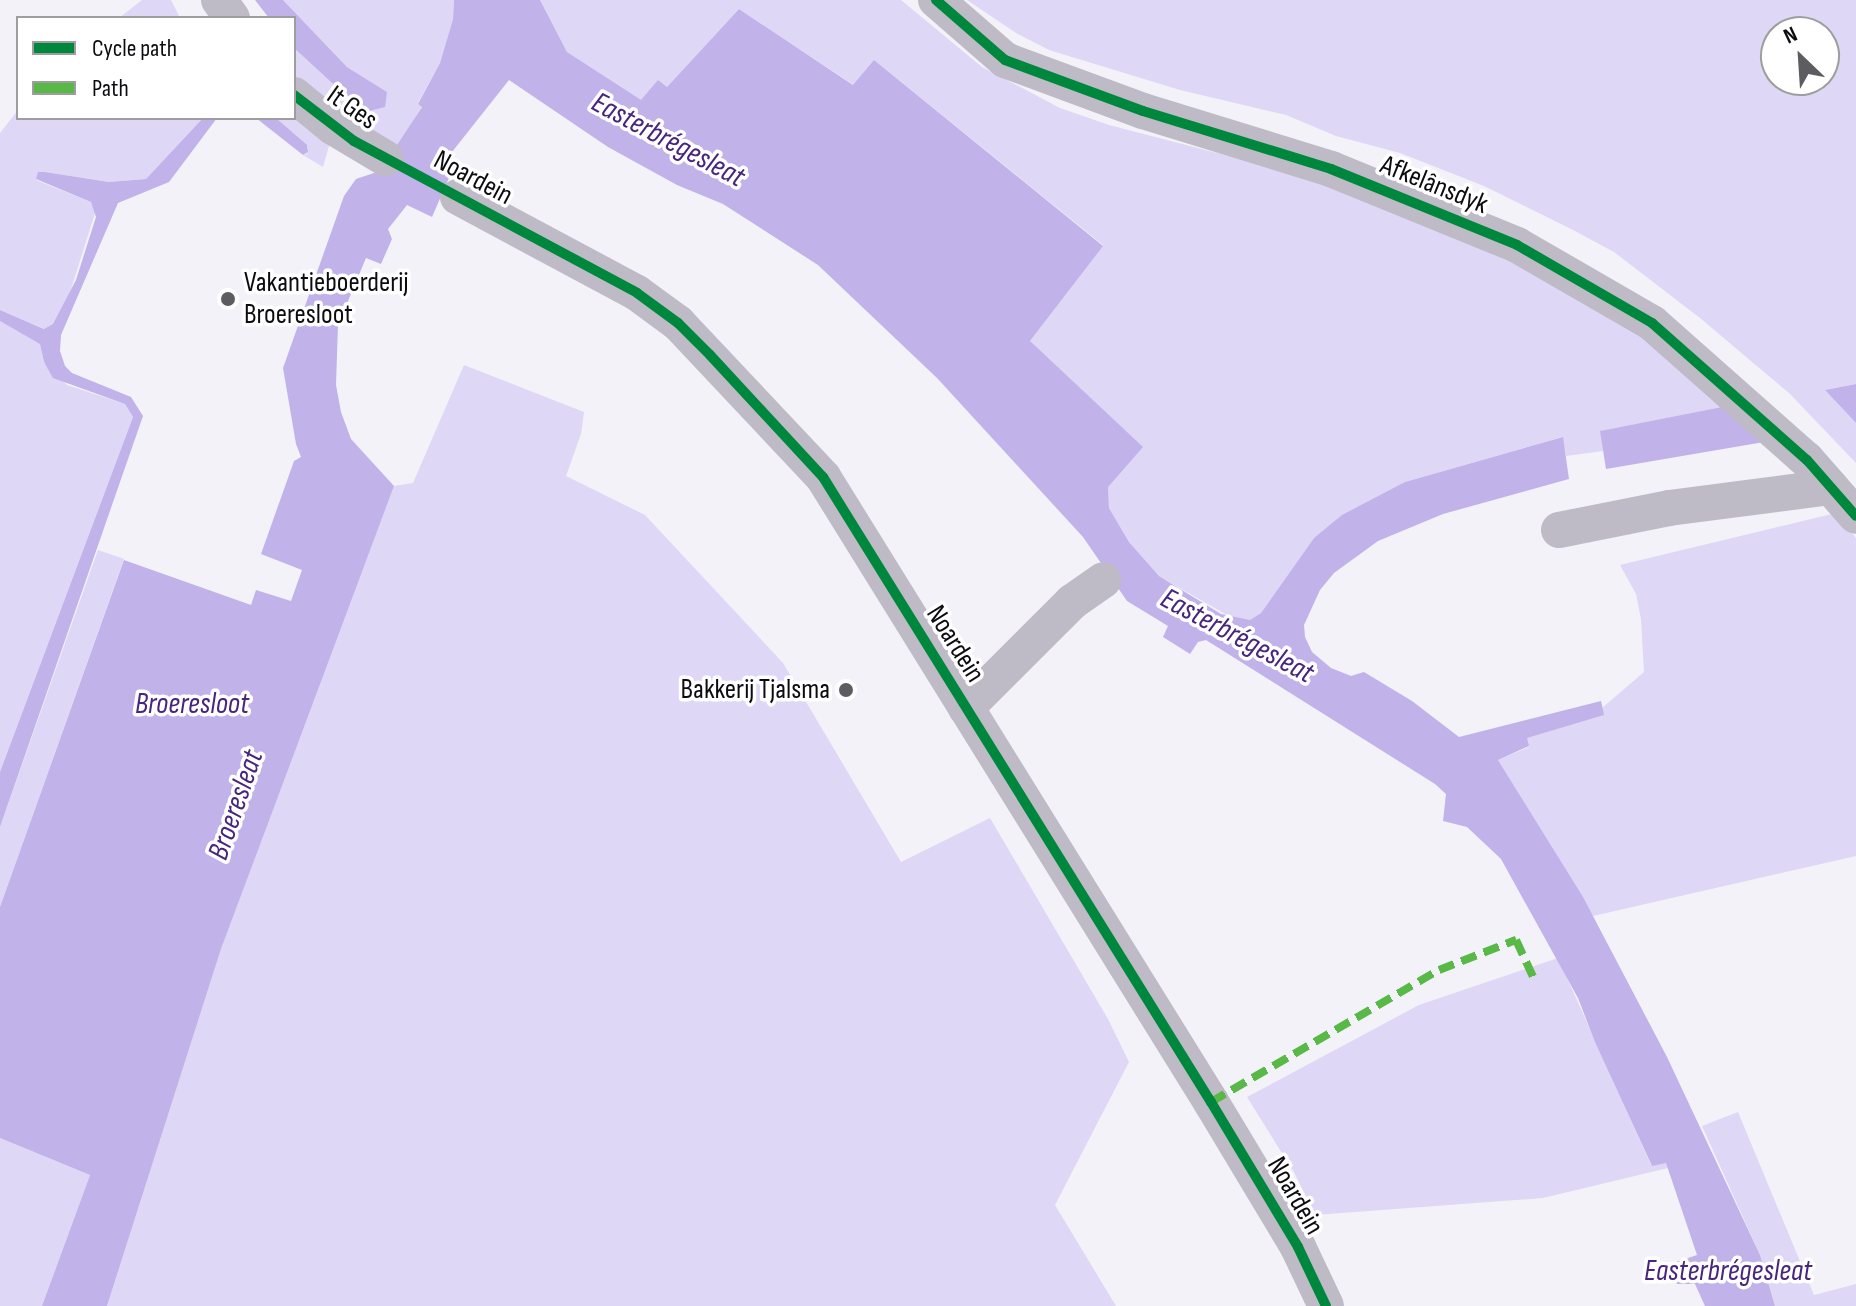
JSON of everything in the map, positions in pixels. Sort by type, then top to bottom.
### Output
[{"type":"street","name":"Afkelânsdyk","points":[[936,0],[1005,60],[1143,111],[1331,169],[1517,245],[1652,323],[1807,460],[1856,516]]},
{"type":"street","name":"It Ges","points":[[296,97],[333,127],[385,158]]},
{"type":"street","name":"Noardein","points":[[458,197],[637,293],[678,323],[823,477],[1211,1102],[1298,1247],[1326,1306]]},
{"type":"street","points":[[1559,530],[1669,508],[1831,487]]},
{"type":"street","name":"Noardein","points":[[966,708],[1072,602],[1103,580]]},
{"type":"shaded area","points":[[142,0],[171,0],[179,16],[122,16]]},
{"type":"shaded area","points":[[283,0],[454,0],[453,19],[440,63],[418,103],[422,106],[397,148],[296,79],[296,50],[344,94],[369,111],[387,92],[347,67]]},
{"type":"shaded area","points":[[540,0],[901,0],[982,67],[1060,108],[1109,125],[1321,180],[1589,292],[1732,405],[1601,431],[1603,451],[1566,456],[1562,437],[1405,482],[1314,538],[1261,613],[1251,620],[1232,618],[1159,576],[1129,542],[1109,508],[1108,487],[1030,341],[1103,245],[874,60],[854,85],[739,9],[667,87],[641,101],[567,52]]},
{"type":"shaded area","points":[[967,0],[1856,0],[1856,384],[1825,390],[1856,423],[1856,463],[1790,394],[1700,318],[1614,252],[1573,230],[1484,186],[1400,153],[1336,136],[1286,115],[1180,90],[1049,50],[1016,33]]},
{"type":"shaded area","points":[[16,113],[16,120],[201,120],[146,179],[109,182],[45,172],[36,180],[91,202],[96,210],[66,305],[53,324],[45,329],[0,310],[0,133]]},
{"type":"shaded area","points":[[296,119],[326,137],[329,146],[323,167],[303,155],[307,154],[308,147],[278,120]]},
{"type":"shaded area","points":[[0,321],[40,343],[44,363],[67,385],[125,404],[133,417],[0,772]]},
{"type":"shaded area","points":[[464,365],[584,412],[581,434],[566,476],[645,515],[783,663],[901,862],[990,818],[1108,1019],[1129,1062],[1055,1205],[1116,1306],[107,1306],[221,949],[317,688],[394,486],[413,483]]},
{"type":"shaded area","points":[[1836,513],[1856,538],[1856,856],[1593,916],[1498,760],[1529,747],[1526,738],[1603,715],[1602,708],[1644,672],[1641,619],[1636,594],[1620,565]]},
{"type":"shaded area","points":[[98,550],[124,559],[0,907],[0,827]]},
{"type":"shaded area","points":[[1558,958],[1651,1165],[1666,1163],[1668,1168],[1543,1198],[1315,1215],[1295,1174],[1247,1097],[1419,1005]]},
{"type":"shaded area","points":[[1738,1112],[1814,1295],[1856,1284],[1856,1306],[1775,1306],[1760,1255],[1702,1126]]},
{"type":"shaded area","points":[[0,1138],[90,1175],[42,1306],[0,1306]]},
{"type":"water","points":[[255,0],[283,0],[347,67],[387,92],[385,107],[369,111],[344,94],[296,50],[296,16],[267,16]]},
{"type":"water","points":[[454,0],[540,0],[567,52],[641,100],[658,80],[667,87],[739,9],[853,85],[874,60],[1103,246],[1030,341],[1143,447],[1108,487],[1109,508],[1129,542],[1159,576],[1221,614],[1250,620],[1261,613],[1314,538],[1342,515],[1405,482],[1563,437],[1569,479],[1443,514],[1378,541],[1334,573],[1320,590],[1304,625],[1305,637],[1312,652],[1331,668],[1351,676],[1364,672],[1412,701],[1459,737],[1601,701],[1604,715],[1527,738],[1529,746],[1498,760],[1583,897],[1667,1057],[1760,1255],[1775,1306],[1705,1306],[1695,1284],[1677,1284],[1670,1264],[1697,1255],[1666,1163],[1652,1166],[1578,998],[1501,859],[1467,827],[1443,821],[1446,794],[1435,784],[1206,640],[1198,642],[1190,654],[1163,637],[1168,626],[1127,601],[1083,537],[937,378],[818,265],[723,204],[677,185],[608,147],[509,80],[448,157],[452,171],[432,217],[407,205],[388,229],[392,239],[381,264],[366,258],[338,325],[336,385],[341,412],[351,439],[394,486],[221,949],[107,1306],[42,1306],[90,1175],[0,1138],[0,907],[124,560],[251,605],[256,590],[291,601],[302,570],[261,554],[294,461],[301,457],[283,368],[344,196],[356,179],[380,171],[422,107],[418,104],[440,63],[453,19]]},
{"type":"water","points":[[201,120],[216,120],[169,182],[118,203],[61,335],[60,351],[65,366],[72,373],[131,397],[143,416],[0,827],[0,772],[133,417],[125,404],[53,378],[44,362],[40,344],[0,321],[0,310],[44,329],[53,324],[76,280],[96,217],[91,202],[36,179],[38,172],[109,182],[146,179]]},
{"type":"water","points":[[259,120],[278,120],[307,145],[308,152],[303,155]]},
{"type":"water","points":[[1856,384],[1856,423],[1825,390]]},
{"type":"water","points":[[1732,405],[1770,441],[1606,469],[1600,431]]},
{"type":"marked path","points":[[1211,1102],[1439,970],[1516,940],[1535,981]]},
{"type":"cycle path","points":[[936,0],[1005,60],[1143,111],[1331,169],[1517,245],[1652,323],[1807,460],[1856,516]]},
{"type":"cycle path","points":[[296,97],[354,141],[637,293],[678,323],[823,477],[1211,1102],[1298,1247],[1326,1306]]},
{"type":"place","name":"Vakantieboerderij Broeresloot","points":[[228,299]]},
{"type":"place","name":"Bakkerij Tjalsma","points":[[846,690]]},
{"type":"water label","name":"Easterbrégesleat","points":[[668,140]]},
{"type":"water label","name":"Easterbrégesleat","points":[[1237,636]]},
{"type":"water label","name":"Broeresloot","points":[[192,704]]},
{"type":"water label","name":"Broeresleat","points":[[236,805]]},
{"type":"water label","name":"Easterbrégesleat","points":[[1728,1271]]}]
